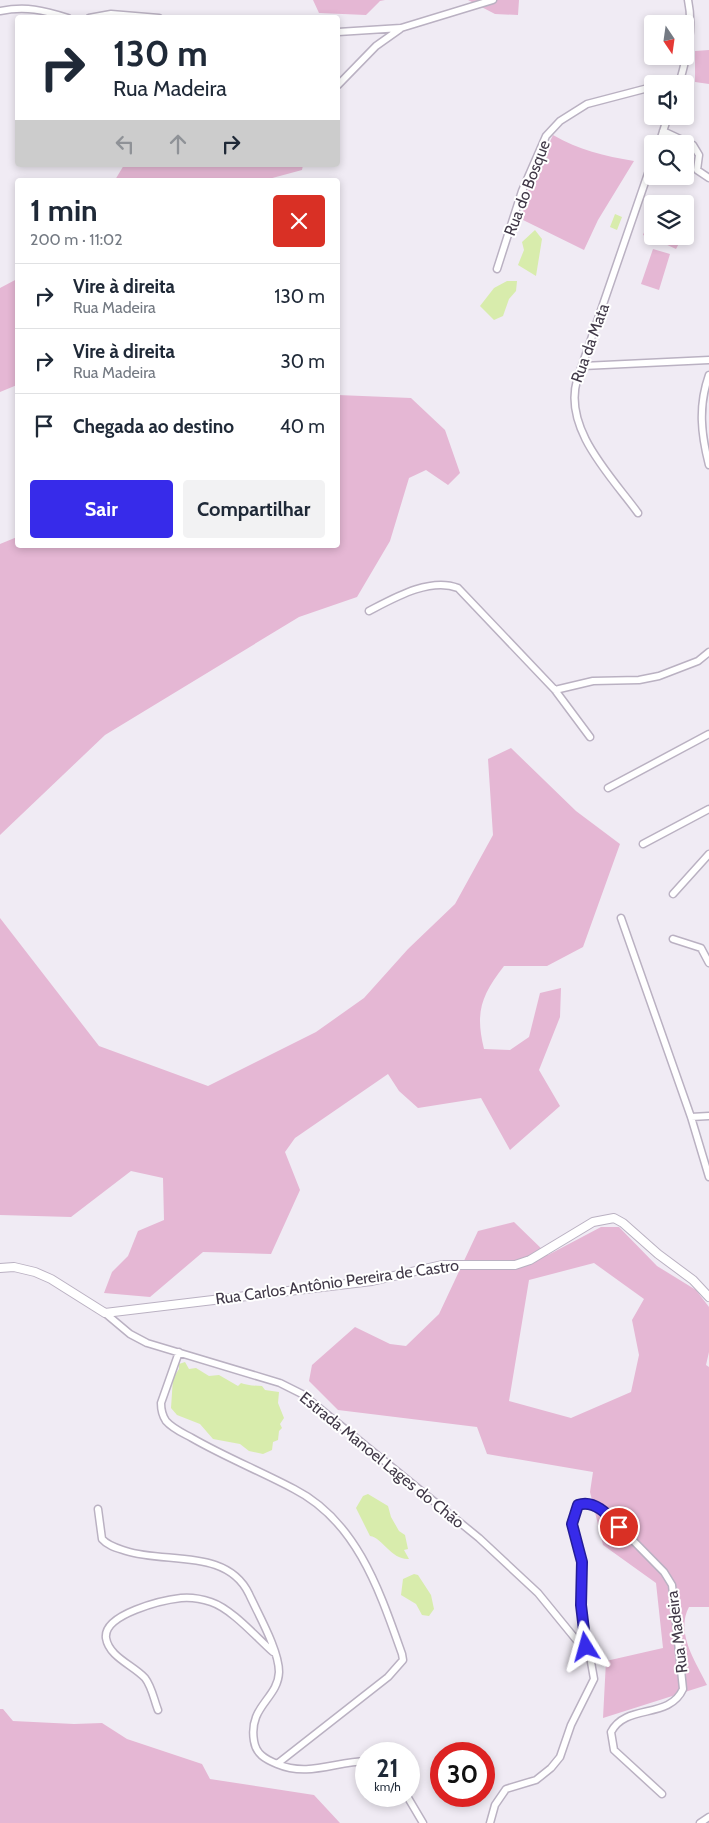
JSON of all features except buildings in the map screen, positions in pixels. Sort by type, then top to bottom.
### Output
[{"type":"street","points":[[340,32],[401,28],[493,0]]},
{"type":"street","points":[[681,75],[691,26],[688,0]]},
{"type":"street","points":[[0,11],[21,7],[44,10],[59,15]]},
{"type":"street","points":[[106,15],[123,15]]},
{"type":"street","points":[[340,83],[376,46],[401,28]]},
{"type":"street","name":"Rua do Bosque","points":[[497,269],[522,191],[546,136],[560,121],[587,104],[644,89]]},
{"type":"street","points":[[662,135],[665,125]]},
{"type":"street","points":[[663,131],[693,145],[699,155],[697,170],[709,178]]},
{"type":"street","name":"Rua da Mata","points":[[638,513],[588,444],[575,416],[573,391],[644,185]]},
{"type":"street","points":[[583,366],[709,360]]},
{"type":"street","points":[[709,375],[702,402],[701,422],[709,465]]},
{"type":"street","points":[[369,611],[417,589],[443,585],[458,588],[555,690],[590,737]]},
{"type":"street","points":[[555,690],[593,681],[639,680],[659,676],[698,661],[709,652]]},
{"type":"street","points":[[608,788],[709,734]]},
{"type":"street","points":[[643,844],[709,809]]},
{"type":"street","points":[[673,894],[709,854]]},
{"type":"street","points":[[621,918],[691,1117],[709,1177]]},
{"type":"street","points":[[673,939],[701,948],[709,964]]},
{"type":"street","points":[[691,1117],[709,1116]]},
{"type":"street","name":"Rua Carlos Antônio Pereira de Castro","points":[[105,1313],[372,1281],[442,1265],[515,1265],[530,1260],[593,1222],[604,1218],[614,1218],[623,1223],[658,1254],[693,1280],[709,1297]]},
{"type":"street","name":"Estrada Manoel Lages do Chão","points":[[0,1268],[14,1267],[35,1272],[51,1279],[105,1313],[130,1334],[147,1343],[280,1383],[302,1394],[479,1538],[538,1593],[589,1655]]},
{"type":"street","points":[[178,1352],[161,1403],[161,1412],[166,1420],[172,1427],[208,1447],[295,1489],[316,1502],[334,1518],[370,1571],[383,1598],[402,1654],[402,1660],[388,1677],[276,1764]]},
{"type":"street","name":"Rua Madeira","points":[[490,1823],[495,1805],[506,1789],[536,1780],[552,1768],[560,1757],[571,1725],[594,1679],[581,1605],[582,1562],[572,1524],[574,1511],[578,1505],[583,1503],[591,1505],[608,1515],[664,1572],[672,1585],[683,1689],[680,1696],[672,1702],[656,1711],[628,1716],[614,1725],[610,1732],[614,1750],[662,1794]]},
{"type":"street","points":[[98,1509],[102,1539],[112,1546],[140,1556],[194,1560],[219,1566],[242,1580],[278,1664],[278,1678],[259,1709],[253,1725],[257,1751],[266,1760],[298,1771],[317,1770],[355,1761]]},
{"type":"street","points":[[158,1710],[145,1678],[115,1654],[109,1645],[106,1630],[111,1622],[120,1616],[180,1598],[211,1602],[224,1607],[274,1652]]},
{"type":"street","points":[[414,1807],[423,1823]]},
{"type":"street","points":[[700,1823],[709,1817]]},
{"type":"shaded area","points":[[313,0],[385,0],[380,1],[366,15],[319,13]]},
{"type":"shaded area","points":[[468,0],[519,0],[518,15],[495,14]]},
{"type":"shaded area","points":[[709,50],[709,84],[695,82],[695,51]]},
{"type":"shaded area","points":[[553,135],[572,145],[592,152],[634,161],[598,220],[584,250],[521,219],[530,184]]},
{"type":"shaded area","points":[[123,167],[303,167],[302,170],[272,178],[116,178]]},
{"type":"shaded area","points":[[615,214],[622,217],[617,230],[610,227]]},
{"type":"shaded area","points":[[535,230],[542,239],[536,276],[518,265],[524,250],[522,242]]},
{"type":"shaded area","points":[[667,245],[678,245],[676,249]]},
{"type":"shaded area","points":[[653,249],[670,254],[659,290],[641,284]]},
{"type":"shaded area","points":[[15,280],[15,386],[0,392],[0,288]]},
{"type":"shaded area","points":[[507,281],[517,281],[516,291],[509,299],[503,316],[494,320],[480,306],[494,288]]},
{"type":"shaded area","points":[[340,395],[411,398],[445,430],[460,473],[448,485],[426,470],[409,478],[390,541],[357,597],[299,617],[105,735],[0,835],[0,544],[15,538],[15,548],[340,548]]},
{"type":"shaded area","points":[[511,748],[576,811],[620,844],[583,947],[547,966],[504,966],[490,986],[482,1005],[480,1025],[484,1049],[510,1050],[529,1037],[540,993],[561,988],[560,1017],[539,1070],[560,1106],[510,1150],[481,1098],[418,1108],[399,1091],[388,1074],[295,1138],[285,1152],[300,1190],[271,1254],[203,1252],[150,1297],[104,1293],[112,1272],[128,1256],[138,1231],[164,1220],[163,1178],[131,1171],[71,1217],[0,1215],[0,918],[99,1046],[208,1086],[316,1032],[364,998],[408,949],[455,904],[493,835],[488,759]]},
{"type":"shaded area","points":[[514,1222],[548,1255],[601,1227],[619,1227],[657,1266],[696,1290],[709,1307],[709,1352],[706,1365],[709,1367],[709,1607],[689,1607],[684,1627],[689,1647],[707,1685],[603,1718],[606,1661],[663,1648],[656,1583],[603,1545],[590,1492],[593,1472],[487,1454],[477,1427],[338,1410],[309,1381],[312,1365],[355,1327],[390,1344],[406,1346],[439,1314],[478,1231]],"holes":[[[594,1263],[644,1299],[632,1320],[639,1355],[631,1392],[571,1418],[509,1401],[529,1280]]]},
{"type":"shaded area","points":[[185,1362],[189,1369],[196,1368],[209,1376],[219,1375],[238,1386],[241,1383],[262,1386],[265,1390],[279,1392],[278,1403],[284,1418],[280,1424],[282,1428],[279,1431],[278,1440],[273,1442],[272,1450],[263,1454],[249,1451],[240,1444],[213,1439],[200,1424],[177,1415],[171,1408],[173,1378],[179,1369],[179,1364]]},
{"type":"shaded area","points":[[368,1494],[388,1506],[391,1517],[399,1531],[405,1535],[408,1549],[404,1550],[409,1559],[397,1556],[370,1536],[356,1508],[363,1496]]},
{"type":"shaded area","points":[[414,1574],[418,1575],[431,1595],[434,1609],[429,1616],[422,1615],[416,1604],[401,1595],[403,1579]]},
{"type":"shaded area","points":[[0,1709],[3,1709],[13,1721],[74,1724],[102,1723],[127,1739],[202,1764],[210,1779],[314,1795],[340,1823],[0,1823]]},
{"type":"route","points":[[586,1647],[581,1605],[582,1562],[572,1524],[572,1517],[578,1505],[583,1503],[601,1510],[619,1527]]}]
